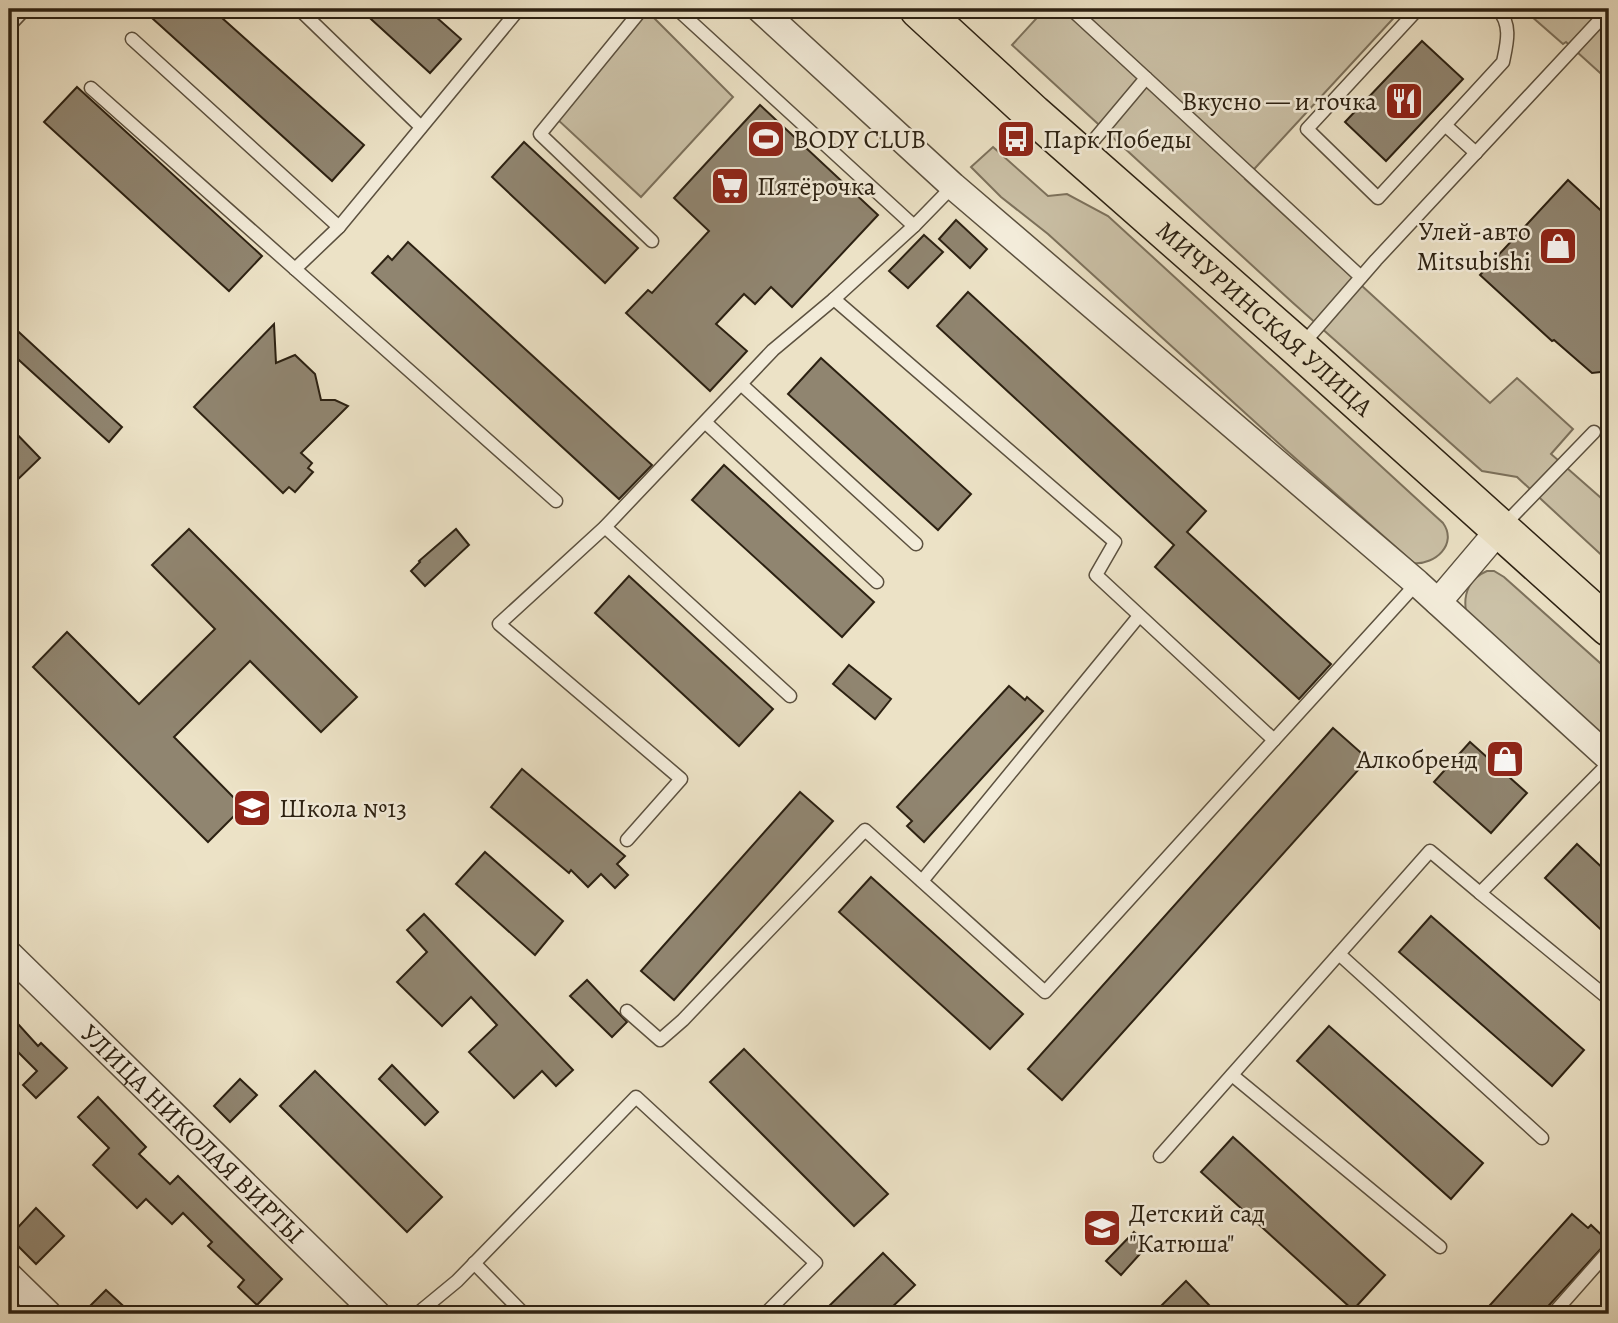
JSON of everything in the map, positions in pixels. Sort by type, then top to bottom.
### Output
[{"type":"main road","name":"МИЧУРИНСКАЯ УЛИЦА","points":[[919,9],[1609,627]]},
{"type":"street","points":[[760,9],[953,186],[1417,583],[1609,760]]},
{"type":"street","points":[[1438,602],[1499,530]]},
{"type":"street","name":"УЛИЦА НИКОЛАЯ ВИРТЫ","points":[[9,954],[377,1314]]},
{"type":"street","points":[[9,1276],[48,1314]]},
{"type":"lane","points":[[9,26],[25,9]]},
{"type":"lane","points":[[299,9],[421,127]]},
{"type":"lane","points":[[295,269],[339,227],[519,9]]},
{"type":"lane","points":[[642,9],[540,134],[652,241]]},
{"type":"lane","points":[[677,9],[914,226]]},
{"type":"lane","points":[[1071,9],[1361,277]]},
{"type":"lane","points":[[1418,9],[1307,129],[1378,198],[1503,62],[1509,37],[1504,15],[1498,9]]},
{"type":"lane","points":[[1299,348],[1361,277],[1609,10]]},
{"type":"lane","points":[[132,39],[339,227]]},
{"type":"lane","points":[[1080,156],[1146,78]]},
{"type":"lane","points":[[91,88],[556,501]]},
{"type":"lane","points":[[1445,125],[1476,153]]},
{"type":"lane","points":[[627,840],[681,779],[499,624],[605,527],[772,351],[834,299],[914,226],[953,186]]},
{"type":"lane","points":[[834,299],[1115,542],[1096,575],[1274,740]]},
{"type":"lane","points":[[742,385],[916,544]]},
{"type":"lane","points":[[706,423],[877,582]]},
{"type":"lane","points":[[1499,530],[1594,432]]},
{"type":"lane","points":[[605,527],[790,696]]},
{"type":"lane","points":[[627,1010],[660,1040],[683,1020],[865,830],[1045,992],[1417,583]]},
{"type":"lane","points":[[922,881],[1139,616]]},
{"type":"lane","points":[[1480,894],[1609,760]]},
{"type":"lane","points":[[1160,1156],[1430,851],[1609,999]]},
{"type":"lane","points":[[1339,954],[1542,1138]]},
{"type":"lane","points":[[1232,1075],[1440,1247]]},
{"type":"lane","points":[[417,1314],[474,1264],[636,1097],[816,1262],[765,1314]]},
{"type":"lane","points":[[1553,1314],[1606,1254]]},
{"type":"lane","points":[[474,1264],[524,1314]]},
{"type":"shaded area","points":[[1045,9],[1402,9],[1245,179],[1490,403],[1517,378],[1573,429],[1551,454],[1609,505],[1609,562],[1517,477],[1482,471],[1292,302],[1012,45]]},
{"type":"shaded area","points":[[1523,9],[1595,9],[1609,22],[1609,81],[1566,42],[1563,44]]},
{"type":"shaded area","points":[[646,10],[733,97],[641,197],[557,119]]},
{"type":"shaded area","points":[[993,147],[1048,196],[1067,194],[1108,216],[1443,523],[1448,538],[1442,552],[1430,561],[1414,563],[1048,234],[1001,197],[971,167]]},
{"type":"shaded area","points":[[1487,571],[1494,571],[1504,577],[1609,671],[1609,745],[1466,611],[1469,587]]},
{"type":"building","points":[[142,9],[212,9],[364,145],[332,181]]},
{"type":"building","points":[[360,9],[427,9],[461,39],[430,73]]},
{"type":"building","name":"Вкусно — и точка","points":[[1422,41],[1463,79],[1386,161],[1345,122]]},
{"type":"building","points":[[77,87],[262,256],[229,291],[44,122]]},
{"type":"building","points":[[760,105],[878,215],[792,307],[771,287],[755,304],[744,294],[716,324],[747,351],[710,391],[626,313],[648,290],[652,293],[709,231],[674,198]]},
{"type":"building","points":[[524,142],[638,248],[605,283],[492,177]]},
{"type":"building","name":"Улей-авто Mitsubishi","points":[[1568,180],[1609,218],[1609,371],[1592,373],[1552,341],[1480,275]]},
{"type":"building","points":[[956,220],[987,249],[970,268],[939,239]]},
{"type":"building","points":[[924,235],[943,252],[908,288],[889,271]]},
{"type":"building","points":[[408,242],[652,465],[619,499],[372,273],[388,256],[392,260]]},
{"type":"building","points":[[968,292],[1206,511],[1187,532],[1331,664],[1299,699],[1155,567],[1174,545],[937,326]]},
{"type":"building","points":[[9,323],[122,427],[109,442],[9,351]]},
{"type":"building","points":[[274,324],[276,363],[295,355],[315,374],[321,400],[335,400],[348,406],[301,453],[312,463],[308,468],[313,472],[295,492],[289,487],[283,493],[194,407]]},
{"type":"building","points":[[821,358],[971,494],[938,530],[788,394]]},
{"type":"building","points":[[9,426],[40,458],[9,488]]},
{"type":"building","points":[[724,465],[874,602],[842,637],[692,500]]},
{"type":"building","points":[[189,529],[357,697],[321,732],[250,661],[174,737],[243,807],[208,842],[33,667],[67,632],[139,704],[215,629],[152,565]]},
{"type":"building","points":[[456,529],[469,545],[425,586],[411,571]]},
{"type":"building","points":[[629,576],[773,709],[739,746],[595,613]]},
{"type":"building","points":[[849,665],[891,699],[875,719],[833,684]]},
{"type":"building","points":[[1009,686],[1043,711],[924,842],[907,826],[912,821],[897,807]]},
{"type":"building","points":[[1333,728],[1368,759],[1062,1100],[1028,1069]]},
{"type":"building","points":[[1470,742],[1527,793],[1491,833],[1434,782]]},
{"type":"building","points":[[522,769],[625,856],[617,864],[628,875],[615,888],[601,874],[588,887],[571,870],[569,873],[491,807]]},
{"type":"building","points":[[800,792],[833,821],[674,1000],[641,971]]},
{"type":"building","points":[[1577,844],[1609,874],[1609,937],[1545,878]]},
{"type":"building","points":[[485,852],[563,921],[535,955],[456,884]]},
{"type":"building","points":[[871,877],[1023,1014],[990,1049],[839,912]]},
{"type":"building","points":[[424,914],[573,1070],[556,1086],[542,1071],[514,1098],[469,1052],[497,1025],[471,997],[442,1026],[397,982],[427,952],[407,930]]},
{"type":"building","points":[[1431,916],[1584,1050],[1552,1086],[1399,952]]},
{"type":"building","points":[[587,980],[627,1022],[612,1037],[570,996]]},
{"type":"building","points":[[9,1014],[38,1046],[41,1043],[67,1068],[36,1098],[23,1085],[37,1071],[9,1043]]},
{"type":"building","points":[[1329,1026],[1483,1163],[1451,1199],[1297,1061]]},
{"type":"building","points":[[744,1049],[888,1194],[854,1226],[710,1082]]},
{"type":"building","points":[[392,1065],[438,1112],[425,1125],[379,1079]]},
{"type":"building","points":[[315,1071],[442,1197],[407,1232],[280,1106]]},
{"type":"building","points":[[240,1079],[257,1095],[230,1122],[214,1106]]},
{"type":"building","points":[[98,1097],[146,1147],[139,1154],[170,1184],[178,1176],[282,1279],[257,1305],[238,1287],[244,1280],[208,1246],[212,1242],[183,1213],[172,1224],[146,1199],[137,1208],[93,1165],[109,1148],[78,1117]]},
{"type":"building","points":[[1233,1137],[1385,1275],[1353,1310],[1201,1172]]},
{"type":"building","points":[[36,1208],[64,1236],[36,1264],[9,1237]]},
{"type":"building","points":[[1572,1214],[1588,1228],[1591,1225],[1608,1241],[1541,1314],[1482,1314]]},
{"type":"building","points":[[1134,1232],[1148,1245],[1121,1275],[1106,1261]]},
{"type":"building","points":[[883,1253],[915,1285],[885,1314],[821,1314]]},
{"type":"building","points":[[1186,1281],[1209,1305],[1200,1314],[1153,1314]]},
{"type":"building","points":[[106,1290],[132,1314],[82,1314]]},
{"type":"place","name":"Вкусно — и точка","points":[[1404,101]]},
{"type":"place","name":"BODY CLUB","points":[[766,139]]},
{"type":"place","name":"Парк Победы","points":[[1016,139]]},
{"type":"place","name":"Пятёрочка","points":[[730,186]]},
{"type":"place","name":"Улей-авто Mitsubishi","points":[[1558,246]]},
{"type":"place","name":"Алкобренд","points":[[1505,759]]},
{"type":"place","name":"Школа №13","points":[[252,808]]},
{"type":"place","name":"Детский сад \"Катюша\"","points":[[1102,1228]]}]
